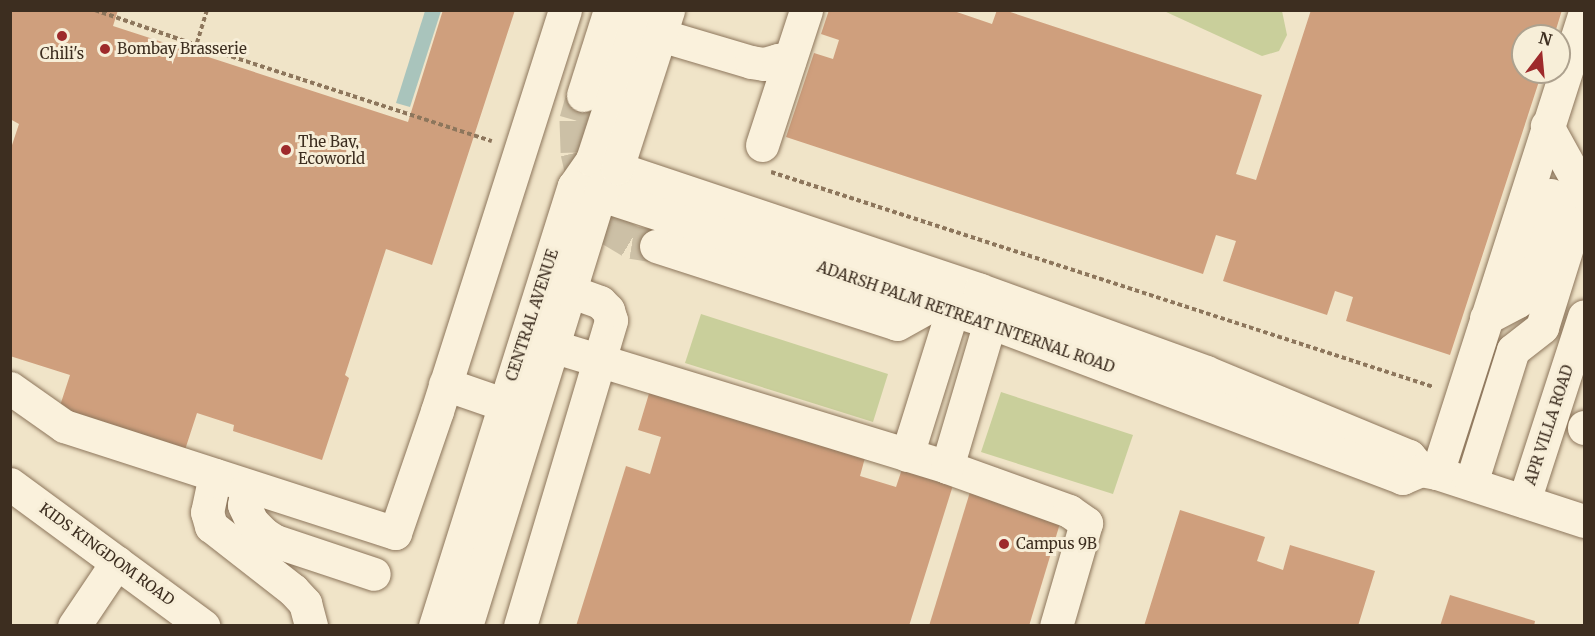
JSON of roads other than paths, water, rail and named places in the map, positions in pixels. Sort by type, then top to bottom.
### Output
[{"type":"street","points":[[583,95],[610,10]]},
{"type":"street","points":[[762,145],[784,61],[806,10]]},
{"type":"street","points":[[10,388],[64,426],[395,533],[445,384],[561,12]]},
{"type":"street","points":[[1429,472],[1461,395],[1584,16]]},
{"type":"street","points":[[658,18],[756,44],[768,49],[784,61]]},
{"type":"street","name":"CENTRAL AVENUE","points":[[435,626],[517,409],[596,177],[658,18]]},
{"type":"street","points":[[1471,483],[1512,350],[1542,327],[1584,193],[1547,126]]},
{"type":"street","name":"CENTRAL AVENUE","points":[[466,626],[517,409],[552,346],[569,291],[596,177]]},
{"type":"street","name":"ADARSH PALM RETREAT INTERNAL ROAD","points":[[596,177],[965,309]]},
{"type":"street","name":"ADARSH PALM RETREAT INTERNAL ROAD","points":[[596,177],[965,309],[1402,478],[1429,472],[1471,483],[1584,521]]},
{"type":"street","points":[[1486,318],[1518,301],[1560,198],[1524,341]]},
{"type":"street","points":[[656,246],[897,324],[965,309]]},
{"type":"street","points":[[520,626],[611,320],[608,310],[600,302],[569,291]]},
{"type":"street","points":[[906,455],[965,309]]},
{"type":"street","points":[[947,467],[965,309]]},
{"type":"street","name":"APR VILLA ROAD","points":[[1524,501],[1584,316]]},
{"type":"street","points":[[552,346],[947,467],[1069,511],[1086,523],[1056,626]]},
{"type":"street","points":[[445,384],[517,409]]},
{"type":"street","points":[[215,475],[207,512],[211,526],[293,590],[305,603],[311,626]]},
{"type":"street","name":"KIDS KINGDOM ROAD","points":[[10,483],[203,626]]},
{"type":"street","points":[[247,486],[244,506],[252,522],[270,538],[374,574]]},
{"type":"street","points":[[74,626],[117,562]]},
{"type":"water","points":[[425,11],[441,11],[410,107],[396,103]]},
{"type":"tunnel","points":[[583,95],[576,120],[577,152],[587,195],[602,224],[632,242],[656,246]]},
{"type":"place","name":"Chili's","points":[[62,36]]},
{"type":"place","name":"Bombay Brasserie","points":[[105,49]]},
{"type":"place","name":"The Bay, Ecoworld","points":[[286,150]]},
{"type":"place","name":"Campus 9B","points":[[1004,544]]}]
